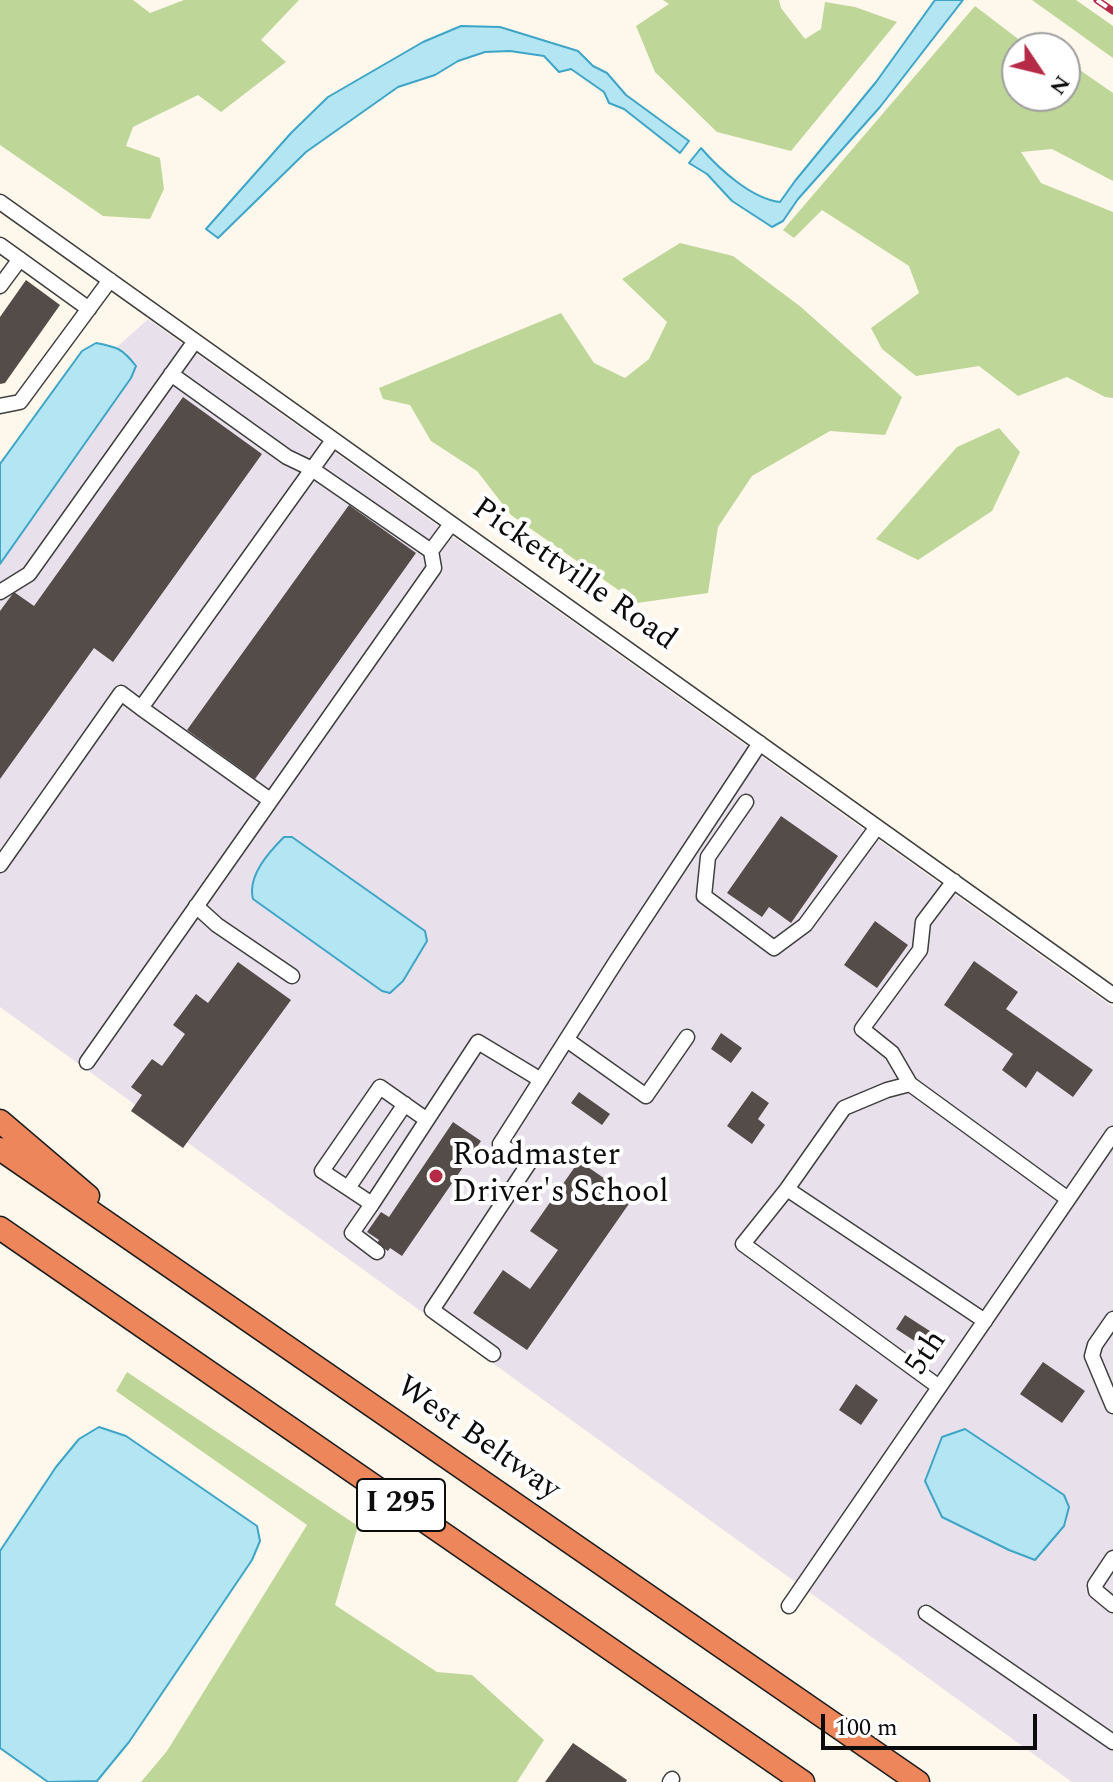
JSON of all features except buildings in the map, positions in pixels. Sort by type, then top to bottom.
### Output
[{"type":"highway","points":[[0,1121],[190,1281]]},
{"type":"highway","name":"West Beltway","points":[[0,1149],[918,1782]]},
{"type":"highway","name":"I 295","points":[[0,1228],[803,1782]]},
{"type":"highway","points":[[0,1248],[129,1332],[194,1363]]},
{"type":"street","name":"Pickettville Road","points":[[0,202],[1113,995]]},
{"type":"street","points":[[0,245],[89,309]]},
{"type":"street","points":[[0,286],[20,259]]},
{"type":"street","points":[[0,406],[20,402],[110,280]]},
{"type":"street","points":[[0,592],[29,574],[195,341]]},
{"type":"street","points":[[87,1062],[434,568],[431,551],[312,469],[287,457],[171,374]]},
{"type":"street","points":[[141,708],[333,440]]},
{"type":"street","points":[[431,551],[451,524]]},
{"type":"street","points":[[0,865],[121,693],[270,800]]},
{"type":"street","points":[[493,1354],[432,1310],[529,1163],[500,1144],[760,743]]},
{"type":"street","points":[[746,802],[708,857],[704,896],[774,948],[805,925],[877,827]]},
{"type":"street","points":[[954,881],[923,922],[920,950],[862,1029],[892,1053],[910,1084],[1068,1199]]},
{"type":"street","points":[[196,906],[217,925],[292,976]]},
{"type":"street","points":[[567,1040],[646,1096],[687,1037]]},
{"type":"street","points":[[377,1252],[352,1233],[478,1042],[541,1080]]},
{"type":"street","points":[[910,1084],[844,1108],[787,1189],[743,1244],[939,1387]]},
{"type":"street","points":[[372,1204],[322,1171],[380,1087],[427,1120]]},
{"type":"street","points":[[348,1188],[405,1104]]},
{"type":"street","name":"5th","points":[[789,1606],[1113,1134]]},
{"type":"street","points":[[787,1189],[985,1321]]},
{"type":"street","points":[[1113,1319],[1095,1345],[1092,1356],[1113,1406]]},
{"type":"street","points":[[1113,1558],[1095,1585],[1096,1591],[1113,1605]]},
{"type":"street","points":[[926,1613],[1113,1742]]},
{"type":"shaded area","points":[[148,319],[1113,1007],[1113,1782],[1072,1782],[0,1007],[0,564],[131,378],[127,353],[117,347]]},
{"type":"green space","points":[[0,0],[133,0],[150,13],[184,0],[299,0],[261,40],[286,62],[221,112],[198,95],[133,127],[126,146],[160,158],[164,189],[150,219],[103,216],[0,145]]},
{"type":"green space","points":[[663,0],[779,0],[781,8],[805,39],[821,29],[825,2],[855,7],[897,22],[791,151],[717,132],[655,72],[636,26],[669,4]]},
{"type":"green space","points":[[1032,0],[1076,0],[1113,26],[1113,58],[1081,32]]},
{"type":"green space","points":[[975,6],[1009,32],[1001,32],[1001,112],[1081,112],[1081,71],[1113,93],[1113,181],[1052,149],[1021,152],[1041,183],[1113,212],[1113,398],[1105,397],[1067,377],[1018,396],[979,366],[916,376],[882,349],[871,328],[919,293],[909,266],[822,210],[794,238],[783,230]]},
{"type":"green space","points":[[680,243],[733,256],[801,307],[902,397],[885,435],[830,431],[752,476],[718,527],[708,593],[637,603],[511,515],[477,471],[431,441],[410,405],[383,399],[379,388],[561,313],[594,363],[625,378],[649,359],[667,322],[622,279]]},
{"type":"green space","points":[[999,428],[1020,452],[992,511],[918,560],[876,539],[957,447]]},
{"type":"green space","points":[[127,1372],[358,1526],[335,1605],[437,1672],[472,1675],[544,1740],[517,1782],[141,1782],[167,1751],[307,1525],[116,1391]]},
{"type":"water","points":[[935,0],[963,0],[880,107],[798,199],[783,221],[772,227],[732,201],[707,174],[689,163],[701,148],[747,189],[780,202],[876,82]]},
{"type":"water","points":[[461,26],[500,27],[578,51],[593,66],[607,73],[626,95],[689,141],[680,153],[624,109],[609,103],[604,92],[571,69],[559,72],[544,56],[510,51],[485,52],[458,61],[435,75],[398,87],[306,152],[218,238],[206,229],[291,133],[328,97],[423,42]]},
{"type":"water","points":[[96,343],[114,347],[127,355],[136,366],[131,378],[0,564],[0,464],[82,351]]},
{"type":"water","points":[[284,837],[292,837],[425,931],[427,941],[403,981],[390,993],[382,991],[253,899],[256,873]]},
{"type":"water","points":[[99,1427],[126,1436],[257,1526],[260,1541],[252,1560],[129,1742],[97,1781],[48,1782],[0,1748],[0,1551],[56,1467],[79,1439]]},
{"type":"water","points":[[965,1429],[1064,1495],[1069,1507],[1064,1526],[1035,1560],[942,1517],[925,1481],[942,1437]]},
{"type":"railway","points":[[1097,0],[1113,11]]},
{"type":"place","name":"Roadmaster Driver's School","points":[[436,1176]]}]
